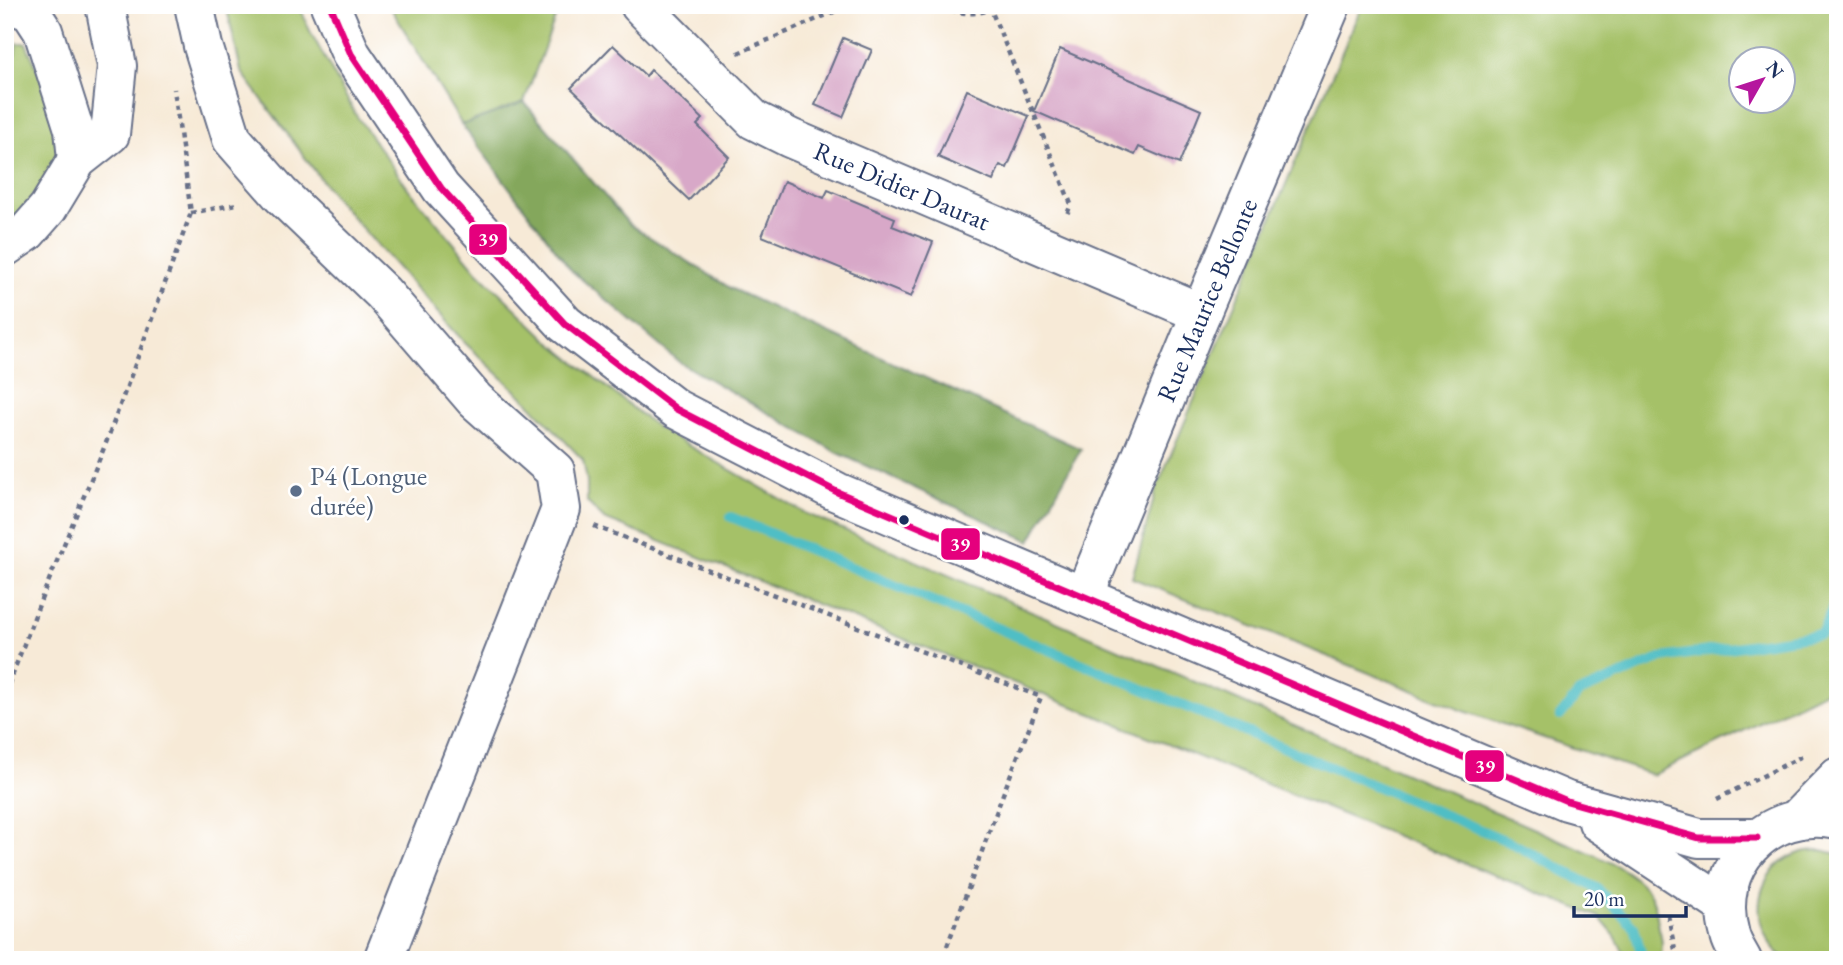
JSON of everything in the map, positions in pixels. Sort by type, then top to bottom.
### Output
[{"type":"street","points":[[5,20],[10,5],[30,11],[43,31],[75,129],[77,160]]},
{"type":"street","points":[[5,247],[27,232],[48,208],[77,160],[110,134],[117,66],[105,5]]},
{"type":"street","points":[[194,5],[203,46],[232,139],[281,195],[383,293],[475,400],[555,471],[561,509],[383,960]]},
{"type":"street","points":[[330,5],[351,54],[441,188],[565,324],[676,409],[837,492],[1567,801],[1699,838],[1757,838]]},
{"type":"street","name":"Rue Didier Daurat","points":[[640,5],[754,120],[790,138],[1201,313]]},
{"type":"street","name":"Rue Maurice Bellonte","points":[[1084,596],[1331,5]]},
{"type":"street","points":[[1798,818],[1825,764]]},
{"type":"street","points":[[1567,801],[1731,941]]},
{"type":"street","points":[[1731,941],[1729,881],[1740,857],[1757,838],[1776,826],[1798,818],[1823,816],[1838,820]]},
{"type":"path","points":[[702,68],[850,5]]},
{"type":"path","points":[[942,5],[969,14],[998,5]]},
{"type":"path","points":[[990,8],[1071,204],[1052,250]]},
{"type":"path","points":[[5,694],[106,443],[191,213],[172,80]]},
{"type":"path","points":[[191,213],[281,195]]},
{"type":"path","points":[[584,520],[624,538],[1041,697],[943,960]]},
{"type":"path","points":[[1717,799],[1797,757],[1825,764]]},
{"type":"green space","points":[[226,5],[299,5],[310,31],[356,115],[410,191],[477,271],[550,342],[658,428],[805,513],[1608,861],[1633,877],[1651,896],[1662,940],[1659,960],[1628,960],[1615,936],[1599,917],[604,519],[587,502],[583,460],[527,401],[464,342],[335,198],[241,71]]},
{"type":"green space","points":[[389,5],[560,5],[524,102],[462,125]]},
{"type":"green space","points":[[1362,5],[1838,5],[1838,685],[1653,775],[1464,711],[1132,578],[1157,487]]},
{"type":"green space","points":[[17,43],[26,43],[61,124],[58,164],[5,232],[5,102]]},
{"type":"green space","points":[[524,102],[629,224],[732,289],[1081,449],[1030,541],[838,453],[679,362],[572,271],[462,125]]},
{"type":"green space","points":[[1821,850],[1838,854],[1838,960],[1789,959],[1772,946],[1766,936],[1761,924],[1760,899],[1769,876],[1777,866],[1802,852]]},
{"type":"building","points":[[843,38],[872,50],[843,117],[815,105]]},
{"type":"building","points":[[613,45],[646,76],[651,70],[703,119],[697,125],[729,157],[689,200],[571,88]]},
{"type":"building","points":[[1060,49],[1201,110],[1179,164],[1139,147],[1135,155],[1034,111]]},
{"type":"building","points":[[967,90],[1029,116],[1007,168],[1000,165],[993,181],[938,157]]},
{"type":"building","points":[[784,181],[824,198],[828,190],[895,218],[892,226],[933,242],[911,297],[762,236]]},
{"type":"waterway","points":[[731,517],[1512,843],[1598,889],[1634,927],[1643,960]]},
{"type":"waterway","points":[[1560,716],[1579,693],[1662,658],[1821,634],[1838,598]]},
{"type":"transit line","name":"39","points":[[330,5],[351,54],[441,188],[565,324],[676,409],[837,492],[1567,801],[1699,838],[1757,838]]},
{"type":"place","name":"P4 (Longue durée)","points":[[296,491]]}]
